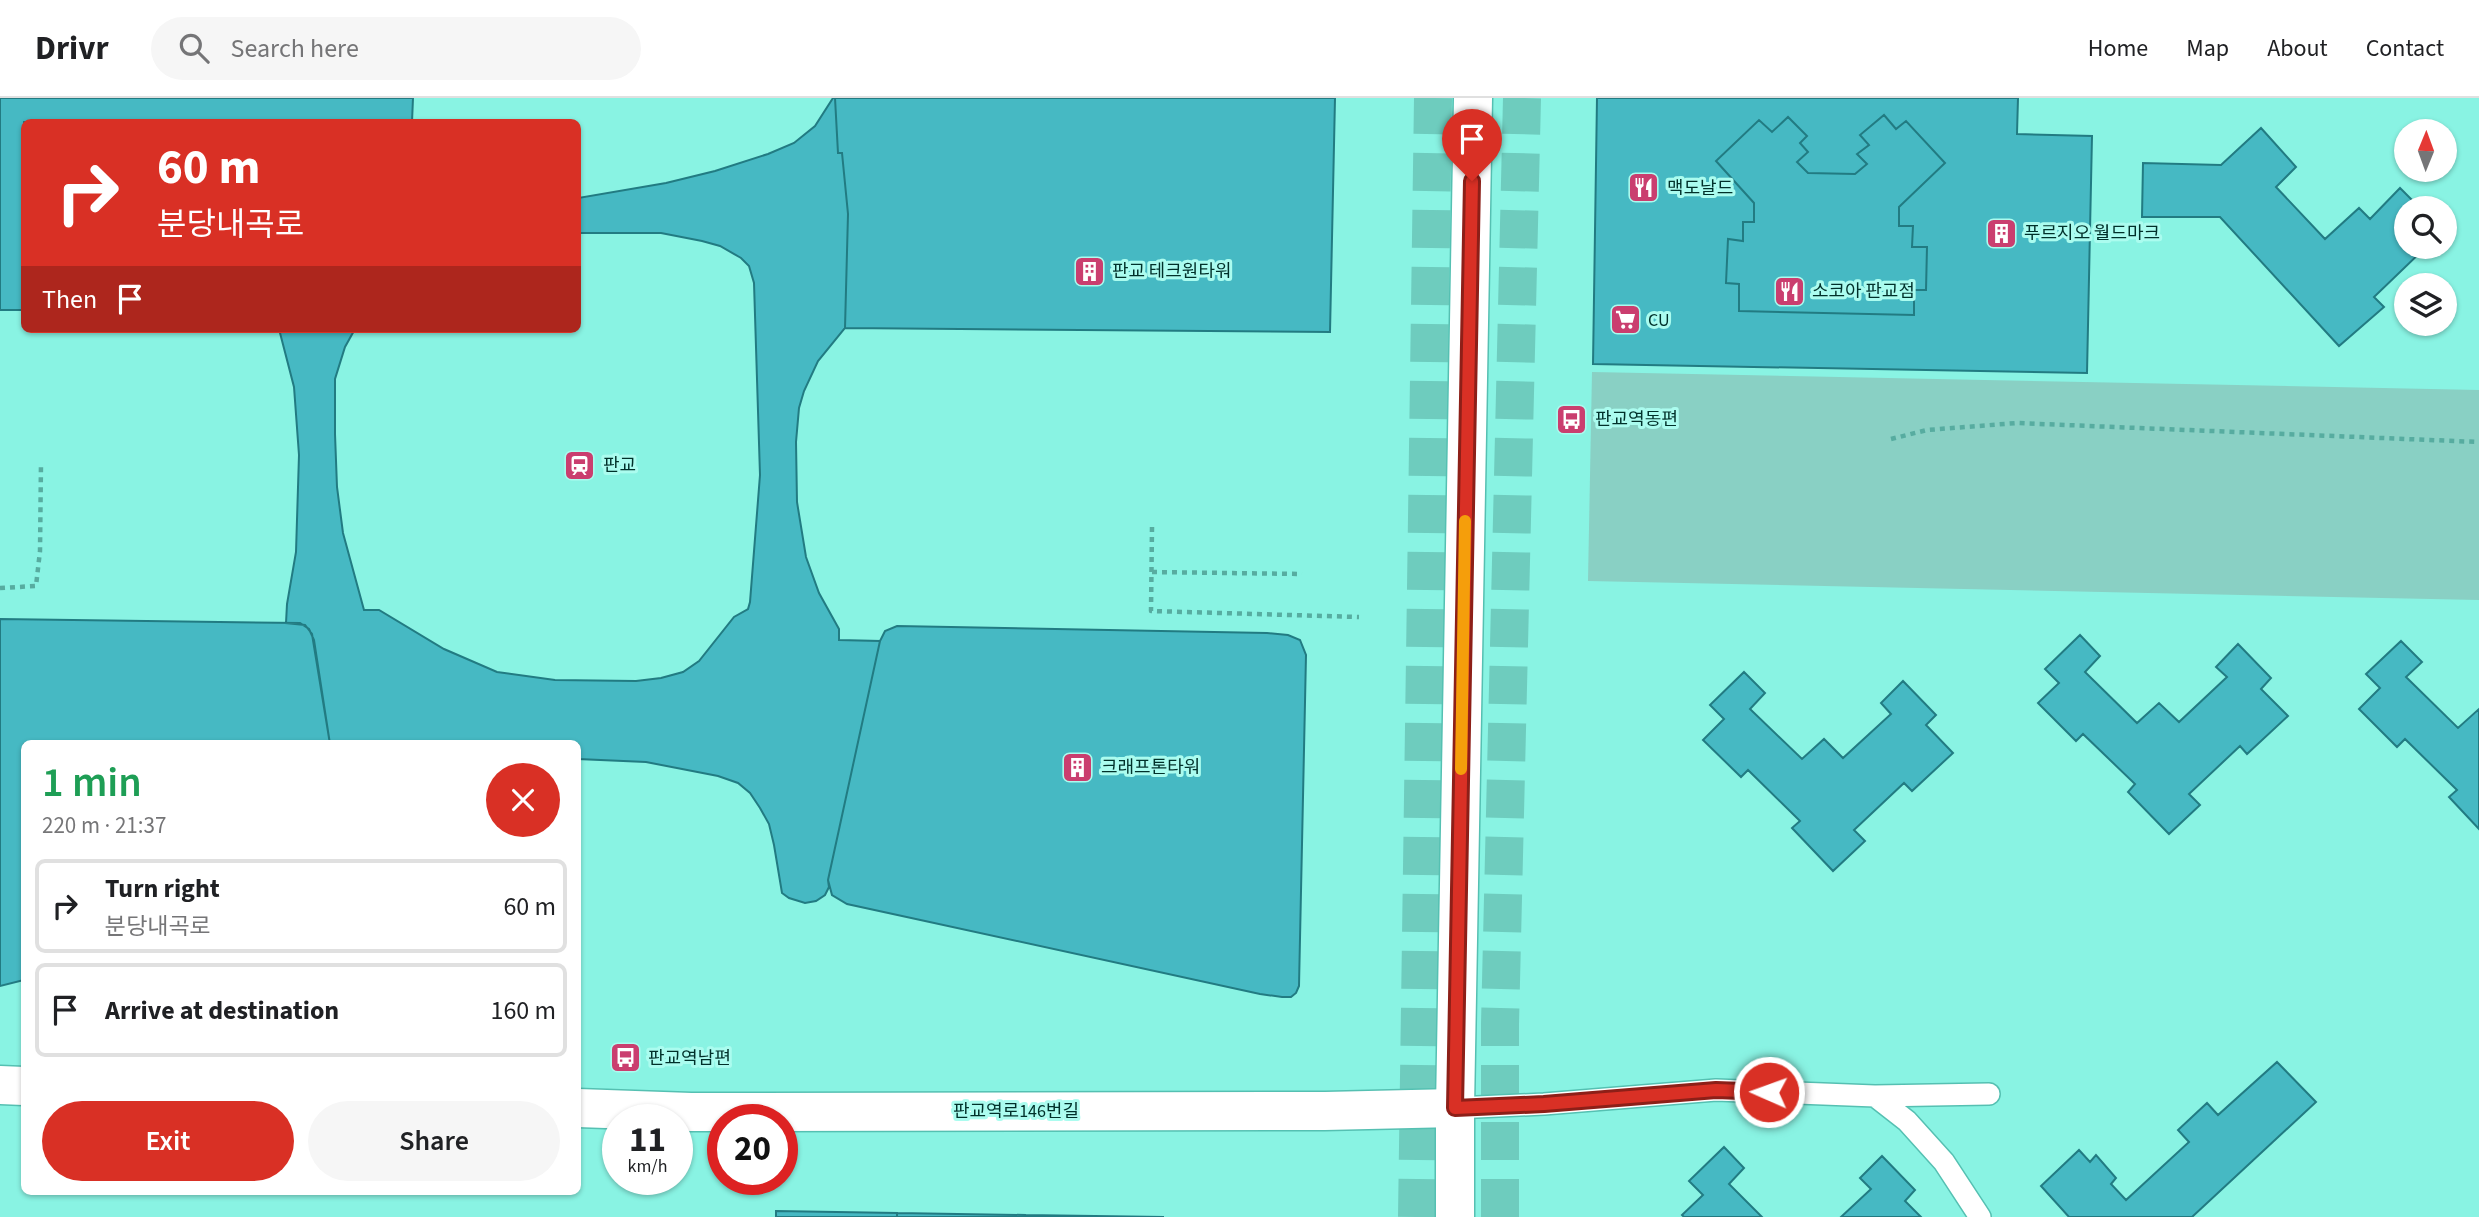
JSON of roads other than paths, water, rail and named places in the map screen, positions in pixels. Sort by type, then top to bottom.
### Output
[{"type":"main road","points":[[1455,1217],[1473,98]]},
{"type":"main road","points":[[0,1085],[21,1086]]},
{"type":"main road","name":"판교역로146번길","points":[[581,1108],[691,1112],[1325,1111],[1455,1108]]},
{"type":"lane","points":[[1455,1108],[1544,1104],[1716,1090],[1875,1096],[1989,1094]]},
{"type":"lane","points":[[1875,1096],[1907,1121],[1944,1161],[1980,1217]]},
{"type":"tunnel","points":[[1417,1217],[1433,98]]},
{"type":"tunnel","points":[[1500,1217],[1500,1024],[1522,98]]},
{"type":"place","name":"맥도날드","points":[[1644,188]]},
{"type":"place","name":"푸르지오 월드마크","points":[[2001,233]]},
{"type":"place","name":"판교 테크원타워","points":[[1089,271]]},
{"type":"place","name":"소코아 판교점","points":[[1789,291]]},
{"type":"place","name":"CU","points":[[1625,320]]},
{"type":"place","name":"판교역동편","points":[[1572,419]]},
{"type":"place","name":"판교","points":[[580,465]]},
{"type":"place","name":"크래프톤타워","points":[[1078,767]]},
{"type":"place","name":"판교역남편","points":[[625,1058]]}]
